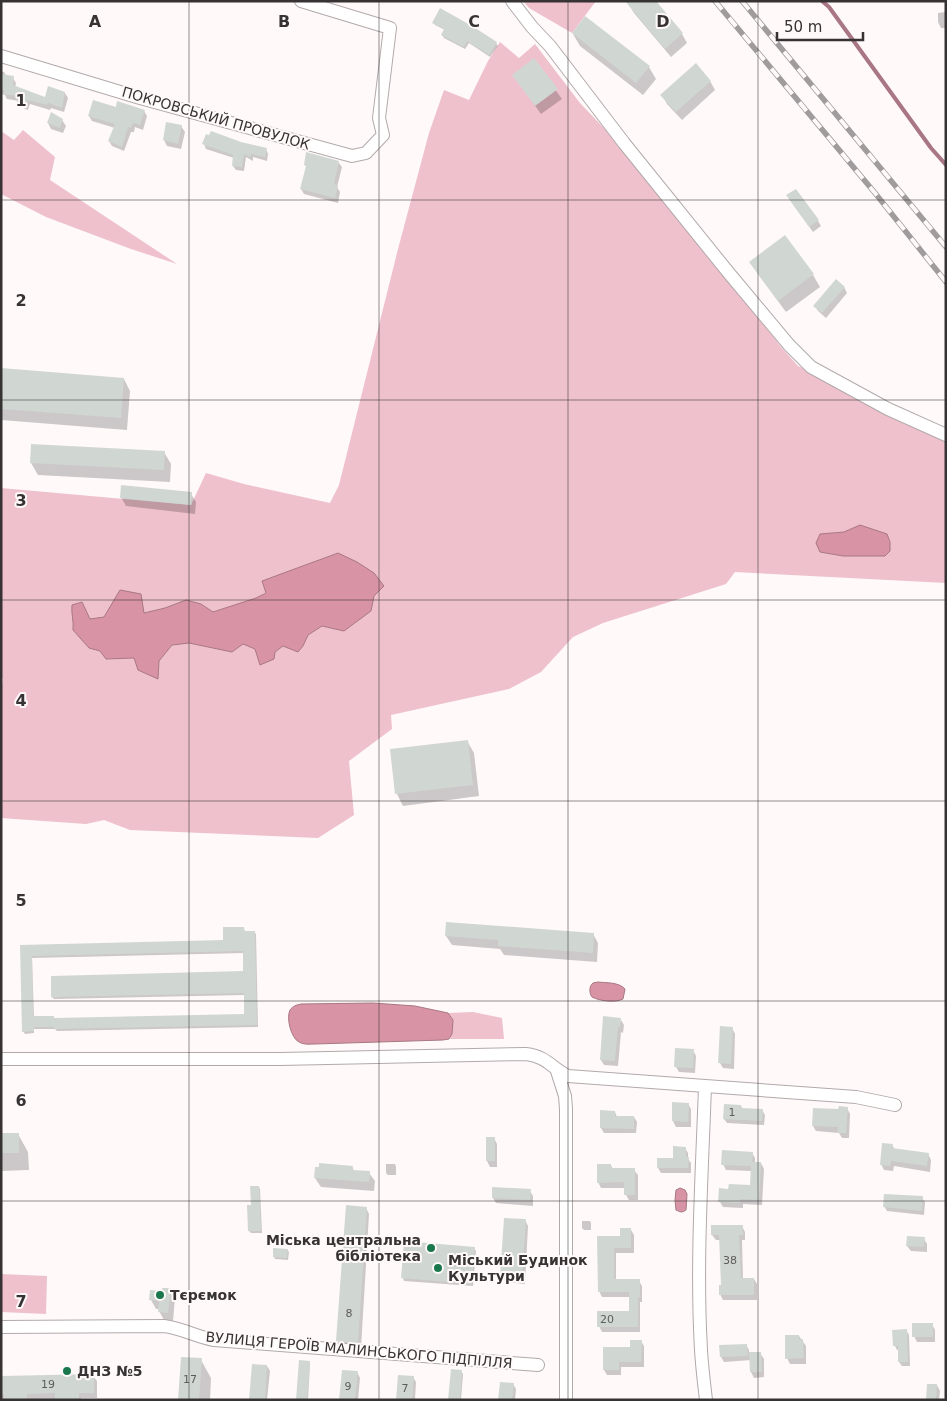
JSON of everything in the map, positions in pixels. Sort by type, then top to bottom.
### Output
[{"type":"street","name":"ПОКРОВСЬКИЙ ПРОВУЛОК","points":[[1,56],[140,98],[352,156],[366,153],[382,135],[379,118],[390,28],[301,1]]},
{"type":"street","points":[[512,1],[550,46],[685,219],[777,331],[800,356],[811,366],[888,409],[946,435]]},
{"type":"street","points":[[1,1059],[280,1059],[526,1054],[537,1055],[568,1076],[856,1097],[895,1104]]},
{"type":"street","points":[[558,1071],[566,1096],[566,1400]]},
{"type":"street","points":[[705,1086],[700,1298],[701,1351],[706,1400]]},
{"type":"street","name":"ВУЛИЦЯ ГЕРОЇВ МАЛИНСЬКОГО ПІДПІЛЛЯ","points":[[1,1327],[164,1326],[185,1330],[201,1338],[214,1340],[538,1365]]},
{"type":"shaded area","points":[[523,1],[596,1],[572,33],[529,8]]},
{"type":"shaded area","points":[[500,42],[519,58],[535,44],[580,103],[621,146],[798,366],[946,437],[946,583],[735,572],[726,584],[603,623],[573,637],[541,672],[509,689],[391,715],[392,729],[349,761],[354,815],[318,838],[130,830],[104,820],[86,824],[1,818],[1,689],[3,679],[1,678],[1,488],[191,505],[206,473],[244,484],[330,503],[339,485],[398,249],[429,133],[444,90],[469,100],[488,61]],"holes":[[[835,532],[844,532],[885,556],[843,556],[820,552]],[[337,553],[357,562],[373,573],[384,586],[374,596],[371,611],[344,631],[322,626],[308,635],[303,646],[283,646],[275,652],[255,649],[243,644],[232,652],[189,643],[172,645],[159,661],[158,679],[135,658],[107,659],[100,651],[89,648],[74,630],[74,622],[143,613],[165,608],[186,600],[201,604],[213,612],[257,598],[266,592],[262,582]]]},
{"type":"shaded area","points":[[23,130],[55,157],[50,180],[177,264],[46,217],[1,194],[1,131],[14,140]]},
{"type":"shaded area","points":[[860,525],[887,534],[890,542],[890,551],[885,556],[843,556],[820,552],[816,543],[820,534],[844,532]]},
{"type":"shaded area","points":[[338,553],[374,573],[384,586],[374,596],[371,611],[344,631],[322,626],[308,635],[298,652],[283,646],[275,652],[274,659],[260,665],[255,649],[243,644],[232,652],[189,643],[172,645],[159,661],[158,679],[138,670],[134,658],[106,659],[100,651],[89,648],[73,630],[72,605],[82,602],[90,619],[104,617],[120,590],[141,594],[144,613],[186,600],[201,604],[213,612],[266,593],[262,581]]},
{"type":"shaded area","points":[[593,983],[612,983],[625,989],[623,999],[608,1001],[592,997],[590,992],[591,986]]},
{"type":"shaded area","points":[[373,1003],[415,1006],[448,1013],[453,1020],[452,1034],[449,1039],[443,1040],[307,1044],[296,1040],[290,1028],[290,1010],[301,1004]]},
{"type":"shaded area","points":[[473,1012],[502,1018],[504,1039],[449,1039],[451,1038],[448,1013]]},
{"type":"shaded area","points":[[680,1188],[685,1190],[687,1194],[686,1210],[682,1212],[676,1210],[675,1200],[676,1190]]},
{"type":"shaded area","points":[[1,1274],[47,1276],[46,1314],[1,1312]]},
{"type":"building","points":[[625,1],[656,1],[683,33],[665,49]]},
{"type":"building","points":[[440,8],[497,42],[489,55],[467,41],[464,47],[441,35],[444,29],[432,23]]},
{"type":"building","points":[[585,16],[650,66],[636,83],[572,33]]},
{"type":"building","points":[[534,58],[558,89],[535,106],[512,75]]},
{"type":"building","points":[[696,63],[711,81],[676,112],[660,95]]},
{"type":"building","points":[[1,74],[14,76],[13,85],[45,97],[48,86],[65,92],[62,108],[48,103],[47,105],[28,100],[26,106],[17,102],[19,96],[3,94],[4,90],[1,90]]},
{"type":"building","points":[[93,100],[116,107],[117,101],[145,110],[140,125],[133,123],[131,128],[128,127],[122,147],[108,141],[115,124],[88,116]]},
{"type":"building","points":[[51,112],[63,119],[60,128],[47,123]]},
{"type":"building","points":[[166,122],[182,125],[178,144],[163,140]]},
{"type":"building","points":[[211,131],[241,142],[267,148],[265,157],[251,154],[250,157],[244,154],[242,167],[232,166],[233,155],[202,144],[206,134],[209,135]]},
{"type":"building","points":[[306,152],[339,161],[334,184],[338,186],[335,198],[300,189],[306,166],[304,165]]},
{"type":"building","points":[[796,189],[819,220],[809,227],[786,195]]},
{"type":"building","points":[[785,235],[814,274],[778,301],[749,262]]},
{"type":"building","points":[[836,279],[845,287],[822,313],[813,306]]},
{"type":"building","points":[[1,368],[124,378],[121,418],[1,409]]},
{"type":"building","points":[[31,444],[165,451],[164,470],[30,463]]},
{"type":"building","points":[[121,485],[192,492],[191,505],[120,498]]},
{"type":"building","points":[[468,740],[473,785],[395,794],[390,749]]},
{"type":"building","points":[[446,922],[594,933],[593,953],[498,946],[498,940],[445,936]]},
{"type":"building","points":[[223,927],[244,927],[244,931],[255,931],[257,1025],[54,1029],[54,1027],[34,1027],[34,1031],[22,1032],[20,945],[223,940]],"holes":[[[243,951],[243,971],[51,976],[51,997],[244,993],[244,1014],[54,1018],[54,1016],[33,1016],[32,956]]]},
{"type":"building","points":[[603,1016],[621,1018],[620,1027],[618,1027],[615,1061],[600,1060]]},
{"type":"building","points":[[720,1026],[733,1027],[731,1064],[718,1063]]},
{"type":"building","points":[[675,1048],[694,1049],[693,1068],[674,1067]]},
{"type":"building","points":[[672,1102],[689,1103],[688,1122],[672,1121]]},
{"type":"building","points":[[724,1104],[741,1105],[741,1108],[763,1109],[762,1121],[723,1119]]},
{"type":"building","points":[[839,1106],[848,1107],[846,1133],[837,1133],[838,1127],[812,1126],[813,1108],[838,1109]]},
{"type":"building","points":[[600,1110],[615,1111],[615,1116],[634,1116],[634,1129],[600,1128]]},
{"type":"building","points":[[1,1133],[19,1133],[19,1153],[1,1153]]},
{"type":"building","points":[[486,1137],[495,1137],[495,1161],[486,1161]]},
{"type":"building","points":[[882,1143],[893,1144],[892,1148],[929,1153],[927,1166],[891,1161],[890,1166],[880,1165]]},
{"type":"building","points":[[673,1146],[686,1147],[686,1157],[689,1157],[688,1168],[657,1168],[657,1158],[673,1158]]},
{"type":"building","points":[[722,1150],[753,1152],[752,1162],[761,1162],[759,1200],[740,1199],[740,1203],[718,1202],[719,1188],[728,1189],[729,1184],[750,1185],[751,1166],[721,1165]]},
{"type":"building","points":[[319,1163],[353,1166],[352,1170],[370,1171],[369,1182],[314,1178],[315,1167],[319,1167]]},
{"type":"building","points":[[597,1164],[611,1164],[611,1168],[635,1168],[635,1195],[624,1195],[624,1182],[597,1183]]},
{"type":"building","points":[[250,1186],[259,1186],[261,1231],[248,1231],[247,1205],[251,1205]]},
{"type":"building","points":[[492,1187],[531,1189],[530,1200],[492,1198]]},
{"type":"building","points":[[884,1194],[923,1196],[922,1211],[883,1207]]},
{"type":"building","points":[[346,1205],[367,1207],[358,1343],[336,1341]]},
{"type":"building","points":[[504,1218],[526,1219],[522,1278],[500,1277]]},
{"type":"building","points":[[711,1225],[743,1225],[743,1235],[739,1235],[741,1278],[754,1278],[754,1295],[719,1295],[719,1285],[721,1285],[719,1235],[711,1235]]},
{"type":"building","points":[[620,1228],[631,1228],[631,1248],[614,1248],[614,1279],[640,1279],[638,1327],[597,1327],[597,1311],[629,1311],[629,1292],[598,1292],[597,1236],[620,1236]]},
{"type":"building","points":[[907,1236],[925,1237],[924,1247],[906,1246]]},
{"type":"building","name":"Міський Будинок Культури","points":[[404,1241],[475,1247],[472,1284],[401,1278]]},
{"type":"building","points":[[273,1248],[288,1249],[287,1258],[273,1257]]},
{"type":"building","name":"Тєрємок","points":[[162,1288],[171,1288],[168,1313],[158,1312],[159,1301],[149,1300],[150,1290],[162,1291]]},
{"type":"building","points":[[912,1323],[933,1323],[933,1337],[912,1337]]},
{"type":"building","points":[[907,1329],[908,1362],[898,1362],[898,1346],[893,1346],[892,1330]]},
{"type":"building","points":[[785,1335],[799,1335],[799,1339],[803,1339],[804,1358],[785,1359]]},
{"type":"building","points":[[630,1340],[642,1340],[641,1362],[619,1362],[619,1370],[603,1370],[603,1347],[630,1347]]},
{"type":"building","points":[[747,1344],[748,1356],[720,1357],[719,1345]]},
{"type":"building","points":[[749,1352],[761,1352],[762,1372],[750,1372]]},
{"type":"building","points":[[181,1357],[202,1358],[199,1400],[178,1400]]},
{"type":"building","points":[[299,1360],[310,1361],[307,1400],[296,1400]]},
{"type":"building","points":[[252,1364],[267,1365],[265,1400],[249,1400]]},
{"type":"building","points":[[451,1369],[462,1370],[460,1400],[448,1400]]},
{"type":"building","points":[[342,1370],[358,1371],[355,1400],[339,1400]]},
{"type":"building","points":[[94,1374],[94,1393],[79,1393],[79,1400],[55,1400],[55,1393],[27,1394],[27,1400],[4,1400],[4,1394],[1,1394],[1,1376]]},
{"type":"building","points":[[398,1375],[414,1376],[412,1400],[396,1400]]},
{"type":"building","points":[[500,1382],[514,1383],[512,1400],[498,1400]]},
{"type":"building","points":[[927,1384],[937,1384],[936,1400],[926,1400]]},
{"type":"waterway","points":[[822,1],[829,7],[931,148],[946,165]]},
{"type":"railway","points":[[715,1],[875,193],[946,282]]},
{"type":"railway","points":[[742,1],[946,247]]},
{"type":"place","name":"Міська центральна бібліотека","points":[[431,1248]]},
{"type":"place","name":"Міський Будинок Культури","points":[[438,1268]]},
{"type":"place","name":"Тєрємок","points":[[160,1295]]},
{"type":"place","name":"ДНЗ №5","points":[[67,1371]]}]
